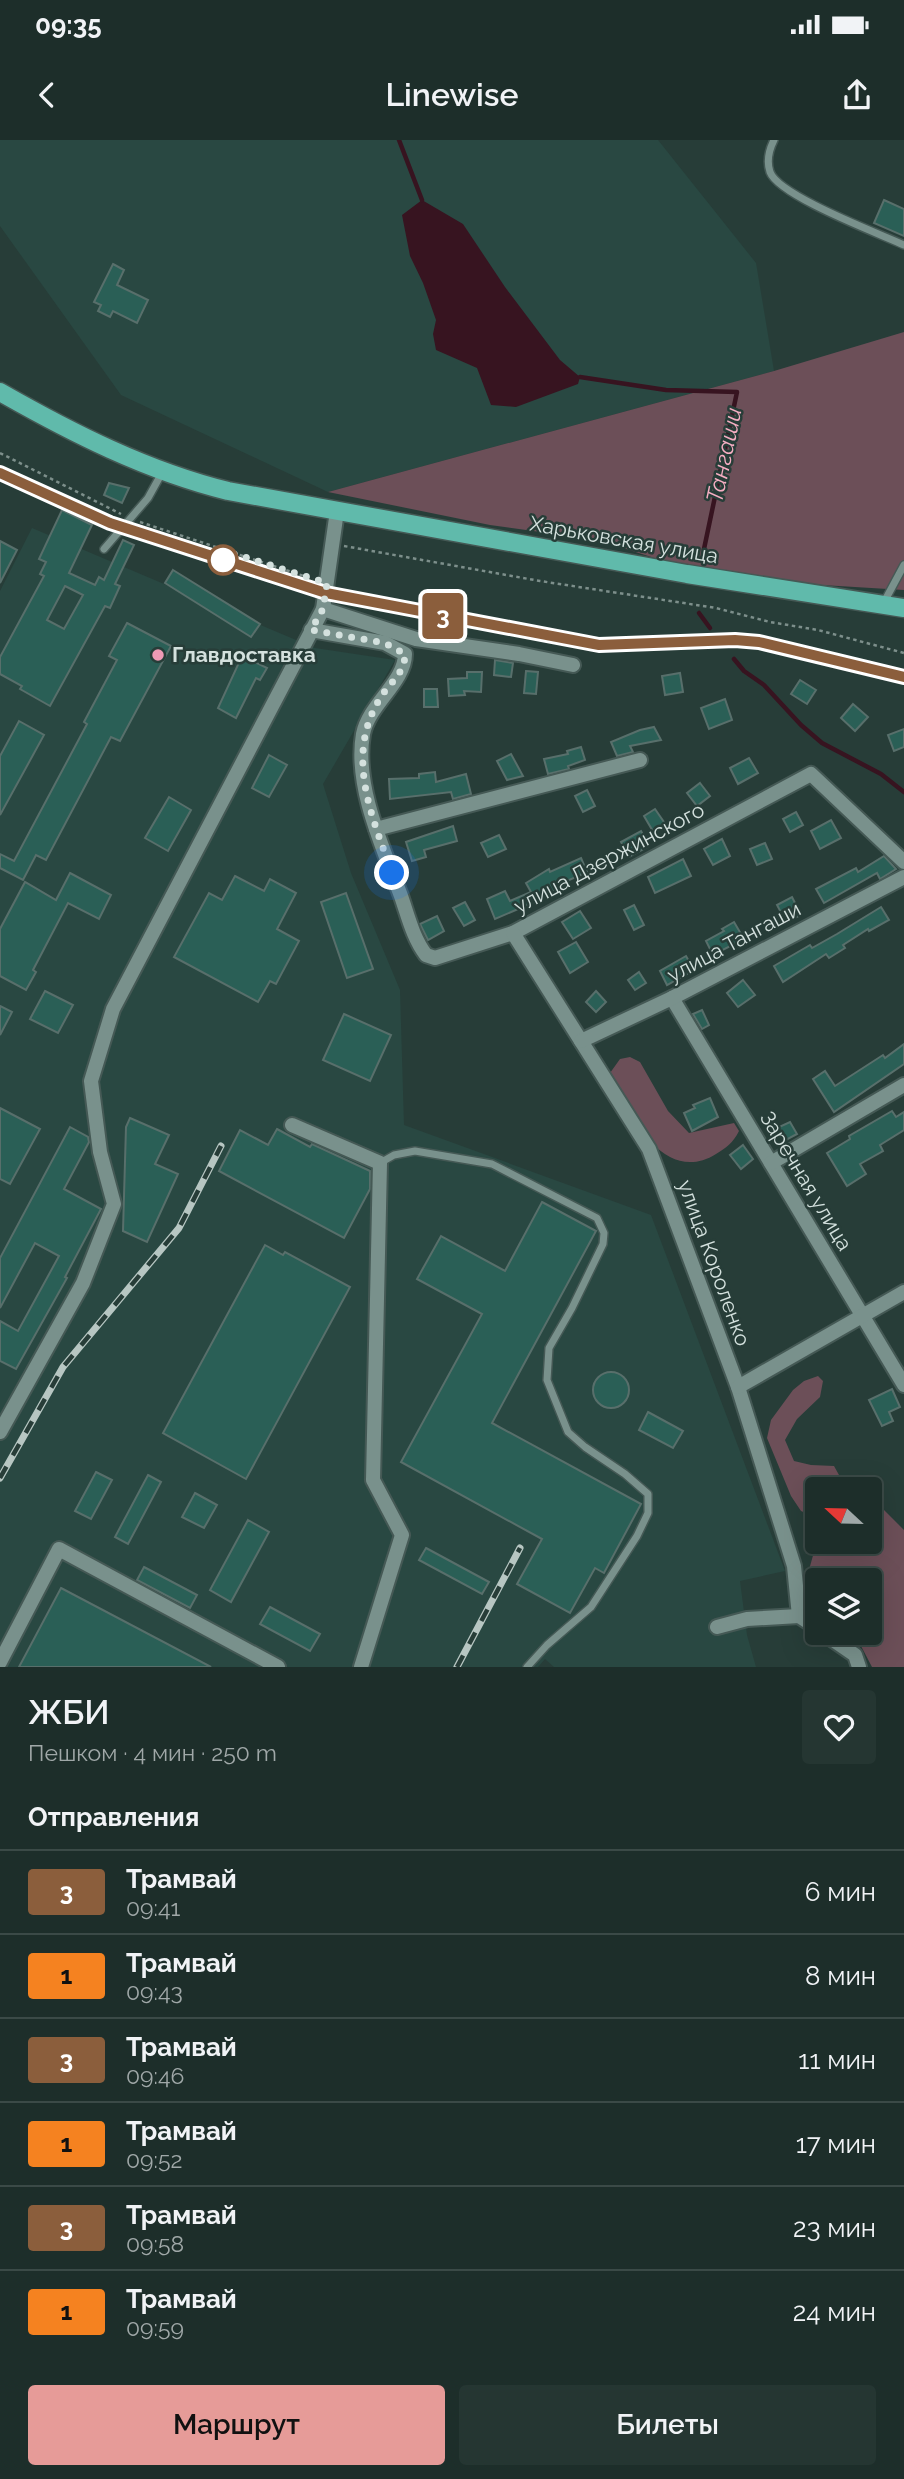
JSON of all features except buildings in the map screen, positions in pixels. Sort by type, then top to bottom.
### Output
[{"type":"main road","name":"Харьковская улица","points":[[0,391],[109,449],[198,483],[228,491],[687,575],[904,608]]},
{"type":"street","points":[[0,1432],[83,1283],[114,1204],[100,1152],[91,1081],[113,1009],[323,609],[337,511]]},
{"type":"street","points":[[323,609],[416,639],[519,653],[573,665]]},
{"type":"street","name":"улица Дзержинского","points":[[311,630],[385,643],[405,654],[405,665],[379,699],[363,732],[362,772],[376,830],[416,938],[426,955],[435,958],[513,933],[811,774],[904,862]]},
{"type":"street","points":[[376,830],[640,760]]},
{"type":"street","name":"улица Тангаши","points":[[581,1041],[672,998],[904,877]]},
{"type":"street","name":"улица Короленко","points":[[513,933],[649,1149],[738,1387],[794,1566],[799,1616]]},
{"type":"street","name":"Заречная улица","points":[[672,998],[904,1385]]},
{"type":"street","points":[[771,1163],[904,1084]]},
{"type":"street","points":[[292,1125],[380,1163],[373,1480],[402,1535],[361,1667]]},
{"type":"street","points":[[738,1387],[904,1292]]},
{"type":"street","points":[[0,1662],[60,1549],[278,1667]]},
{"type":"street","points":[[717,1627],[747,1619],[799,1616],[805,1620]]},
{"type":"street","points":[[840,1645],[855,1655],[859,1667]]},
{"type":"lane","points":[[774,140],[768,154],[771,173],[783,188],[904,245]]},
{"type":"lane","points":[[104,549],[148,498],[164,470]]},
{"type":"lane","points":[[883,605],[904,565]]},
{"type":"lane","points":[[380,1163],[394,1155],[415,1151],[492,1164],[597,1218],[604,1233],[603,1244],[549,1348],[547,1380],[568,1432],[648,1494],[648,1513],[637,1536],[591,1607],[547,1645],[527,1667]]},
{"type":"path","points":[[0,453],[130,518],[327,583]]},
{"type":"path","points":[[332,544],[540,581],[716,608],[770,622],[818,630],[904,653]]},
{"type":"shaded area","points":[[0,140],[658,140],[756,263],[774,371],[328,492],[121,395],[0,226]]},
{"type":"shaded area","points":[[422,200],[463,224],[505,287],[560,360],[580,377],[578,384],[516,407],[491,405],[477,368],[436,350],[433,334],[436,320],[410,256],[402,215]]},
{"type":"shaded area","points":[[904,332],[904,590],[822,585],[695,568],[598,540],[490,525],[328,492],[774,371]]},
{"type":"shaded area","points":[[32,528],[315,648],[395,660],[323,784],[351,873],[400,990],[404,1125],[651,1215],[785,1571],[740,1581],[747,1635],[756,1667],[554,1667],[545,1659],[538,1667],[0,1667],[0,591]]},
{"type":"shaded area","points":[[630,1057],[640,1062],[668,1111],[689,1133],[734,1123],[739,1131],[729,1145],[707,1159],[690,1162],[674,1159],[659,1150],[652,1143],[610,1073],[620,1059]]},
{"type":"shaded area","points":[[818,1376],[823,1381],[820,1397],[797,1419],[785,1440],[794,1461],[834,1466],[839,1475],[805,1477],[805,1513],[791,1496],[767,1438],[771,1420],[793,1390],[804,1381]]},
{"type":"shaded area","points":[[882,1509],[904,1530],[904,1667],[872,1667],[859,1645],[882,1645],[882,1568],[810,1568],[813,1554],[882,1554]]},
{"type":"waterway","name":"Тангаши","points":[[399,140],[422,200]]},
{"type":"waterway","name":"Тангаши","points":[[580,377],[666,390],[737,392],[704,549]]},
{"type":"waterway","points":[[699,613],[710,628]]},
{"type":"waterway","points":[[734,659],[822,743],[881,774],[904,792]]},
{"type":"tram line","points":[[0,473],[110,523],[325,593],[599,644],[735,640],[759,642],[904,677]]},
{"type":"tram line","name":"3","points":[[0,473],[110,523],[326,593],[599,645],[735,640],[759,642],[904,677]]},
{"type":"railway","points":[[0,1478],[63,1367],[179,1228],[221,1146]]},
{"type":"railway","points":[[457,1667],[520,1548]]},
{"type":"place","name":"Главдоставка","points":[[158,655]]},
{"type":"route","points":[[223,560],[235,554],[327,583],[323,609],[311,630],[385,643],[405,654],[405,665],[379,699],[363,732],[362,772],[376,830],[392,873]]}]
